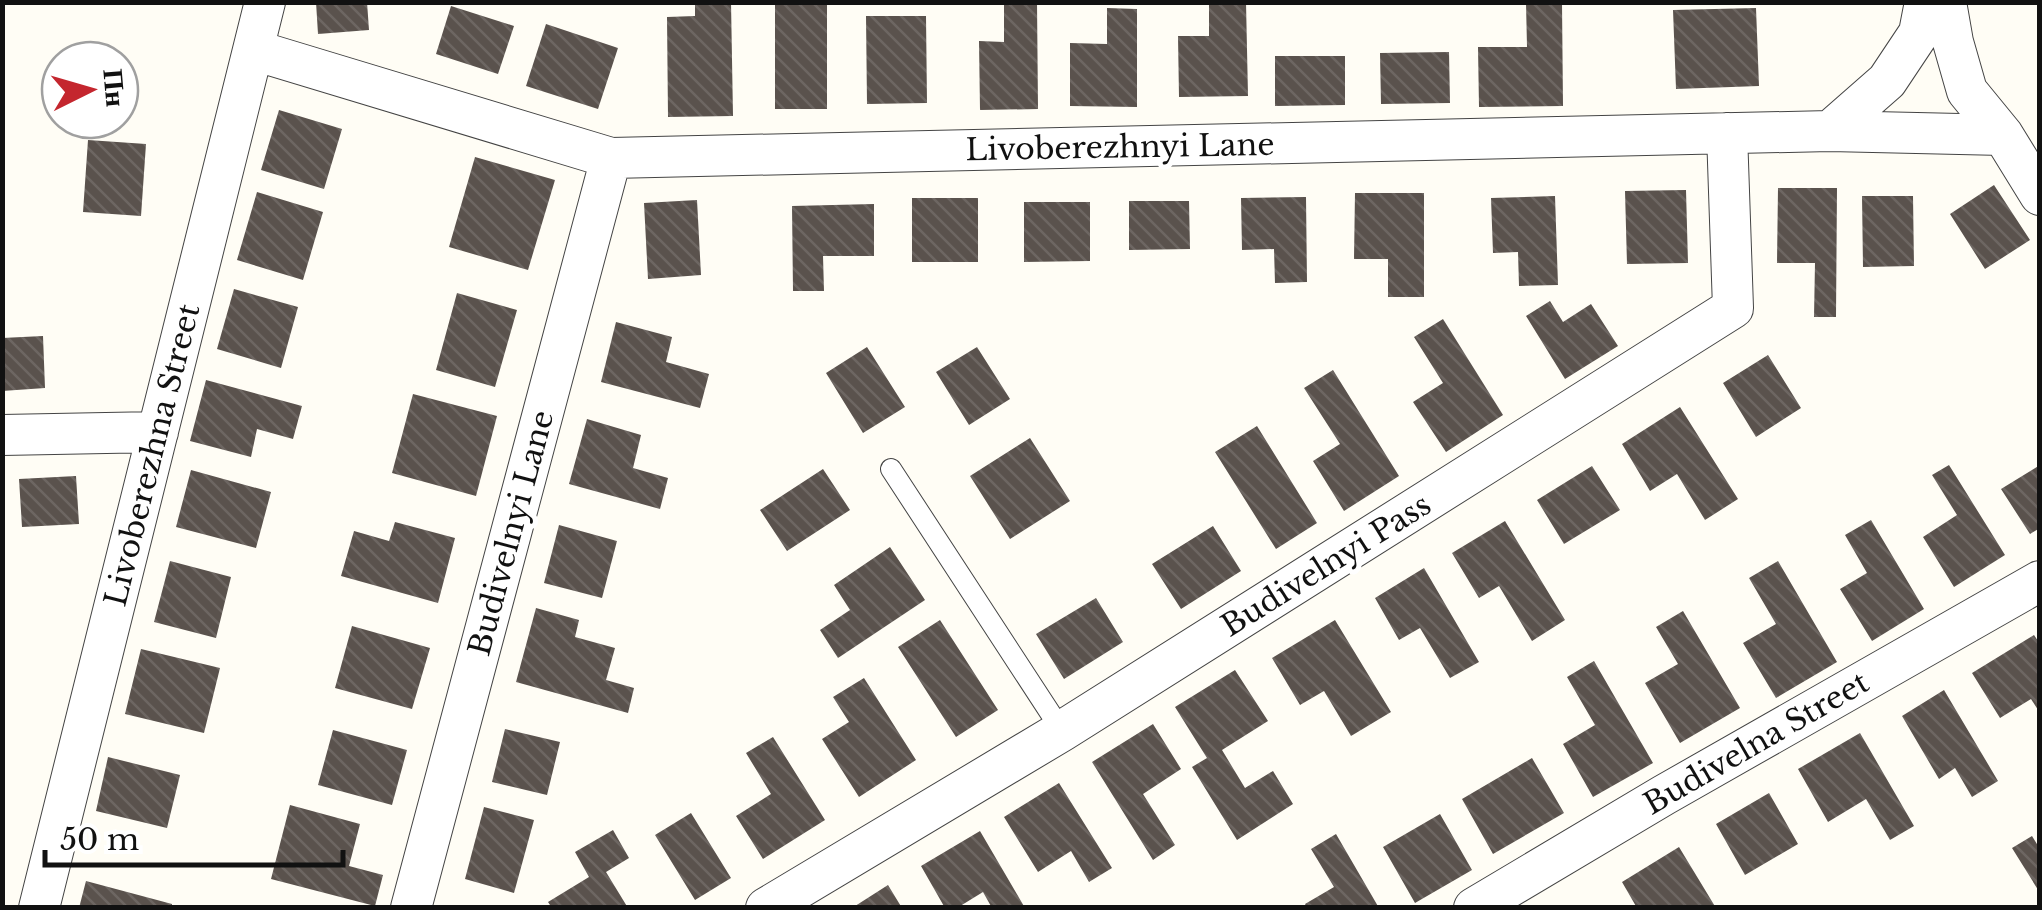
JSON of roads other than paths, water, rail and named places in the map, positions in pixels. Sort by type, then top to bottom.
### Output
[{"type":"street","name":"Livoberezhna Street","points":[[38,908],[265,2]]},
{"type":"street","points":[[1830,131],[1887,82],[1919,33],[1925,2]]},
{"type":"street","points":[[1946,2],[1968,91],[2040,195]]},
{"type":"street","name":"Livoberezhnyi Lane","points":[[254,50],[611,158],[1830,131],[2002,136]]},
{"type":"street","name":"Budivelnyi Pass","points":[[766,908],[1062,731],[1734,308],[1728,133]]},
{"type":"street","name":"Budivelnyi Lane","points":[[411,908],[611,158]]},
{"type":"street","points":[[2,435],[158,432]]},
{"type":"street","name":"Budivelna Street","points":[[1474,908],[2040,581]]},
{"type":"lane","points":[[891,468],[1062,731]]}]
